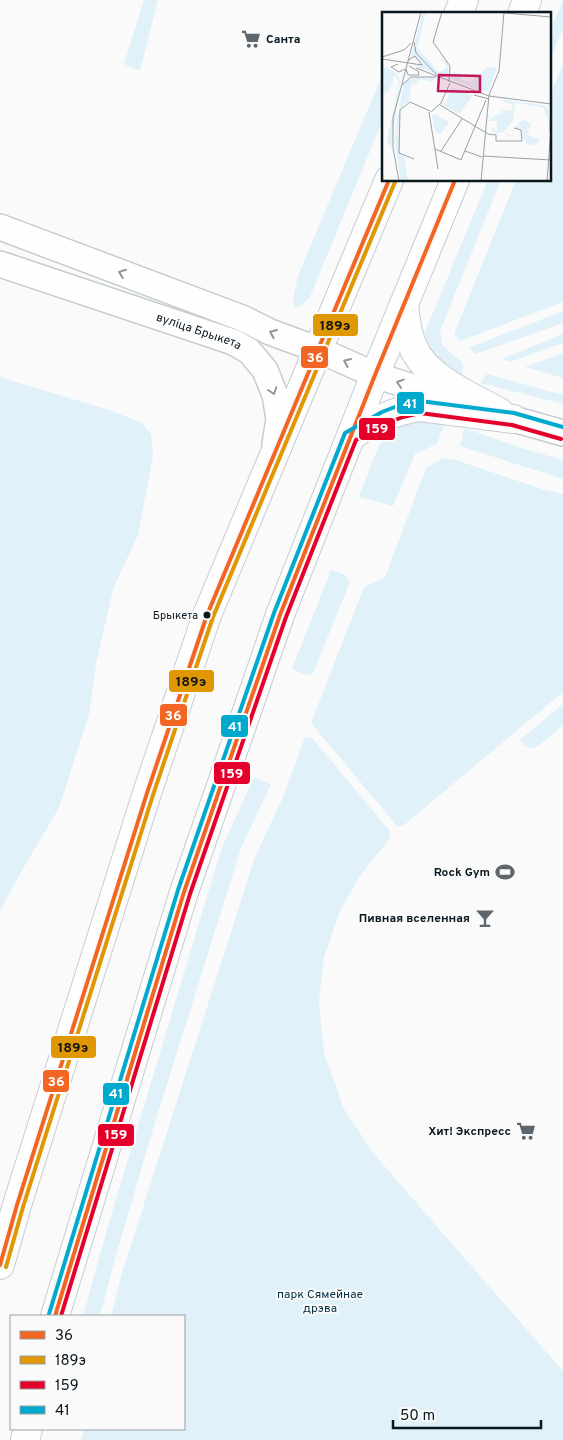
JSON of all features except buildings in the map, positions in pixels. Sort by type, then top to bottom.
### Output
[{"type":"main road","points":[[459,12],[464,0]]},
{"type":"main road","points":[[523,12],[527,0]]},
{"type":"main road","points":[[0,1264],[16,1205],[153,774],[207,615],[389,181]]},
{"type":"main road","points":[[55,1315],[184,892],[280,616],[375,374],[455,181]]},
{"type":"main road","points":[[404,304],[408,334],[413,348],[432,372],[513,419]]},
{"type":"main road","points":[[352,436],[375,420],[408,408],[420,406],[513,419]]},
{"type":"street","points":[[0,228],[53,246],[242,318],[270,332],[375,374],[513,419],[563,433]]},
{"type":"street","points":[[42,280],[53,246]]},
{"type":"street","name":"вуліца Брыкета","points":[[0,264],[42,280],[233,342],[248,351],[265,370],[275,394],[279,419],[274,453]]},
{"type":"green space","points":[[144,0],[158,0],[140,71],[124,64]]},
{"type":"green space","points":[[563,0],[563,29],[550,61],[550,31]]},
{"type":"green space","points":[[563,64],[563,302],[460,341],[454,334],[516,181],[550,181],[550,96]]},
{"type":"green space","points":[[382,75],[382,121],[310,297],[303,304],[294,308],[293,300],[298,276]]},
{"type":"green space","points":[[488,181],[501,181],[440,331],[443,346],[463,363],[462,376],[447,371],[426,348],[425,332]]},
{"type":"green space","points":[[563,311],[563,323],[476,354],[468,348]]},
{"type":"green space","points":[[563,334],[563,343],[510,362],[502,359]]},
{"type":"green space","points":[[563,353],[563,378],[525,367]]},
{"type":"green space","points":[[487,374],[563,395],[563,404],[480,383]]},
{"type":"green space","points":[[0,377],[112,411],[142,423],[151,434],[153,456],[138,535],[113,589],[96,664],[89,714],[59,808],[0,911]]},
{"type":"green space","points":[[414,419],[445,422],[437,444],[415,454],[393,506],[359,497],[377,450],[386,433],[393,427]]},
{"type":"green space","points":[[464,428],[563,460],[563,479],[460,446]]},
{"type":"green space","points":[[443,458],[456,460],[545,490],[563,494],[563,692],[403,826],[398,827],[311,723],[364,587],[385,577],[426,468]]},
{"type":"green space","points":[[331,570],[345,575],[350,582],[313,673],[306,675],[292,669]]},
{"type":"green space","points":[[563,704],[563,725],[537,746],[532,748],[526,747],[520,740]]},
{"type":"green space","name":"парк Сямейнае дрэва","points":[[305,737],[313,739],[389,830],[390,838],[360,876],[340,911],[324,957],[319,1001],[324,1053],[344,1109],[373,1153],[563,1371],[563,1440],[81,1440],[84,1430],[185,1430],[185,1315],[111,1315],[121,1276],[255,857],[283,797]]},
{"type":"green space","points":[[254,777],[271,784],[241,848],[153,1129],[100,1315],[83,1315],[108,1226],[221,850]]},
{"type":"transit line","name":"36","points":[[0,1265],[17,1205],[147,793],[207,615],[389,181]]},
{"type":"transit line","name":"36","points":[[55,1315],[184,892],[280,615],[455,181]]},
{"type":"transit line","name":"189э","points":[[6,1267],[23,1207],[153,795],[213,617],[395,182]]},
{"type":"transit line","name":"41","points":[[49,1314],[178,890],[274,613],[345,433],[382,412],[400,405],[420,401],[514,413],[563,427]]},
{"type":"transit line","name":"159","points":[[61,1315],[190,894],[286,617],[356,440],[387,423],[420,413],[512,425],[561,439]]},
{"type":"place","name":"Санта","points":[[251,39]]},
{"type":"place","name":"Брыкета","points":[[207,615]]},
{"type":"place","name":"Rock Gym","points":[[505,872]]},
{"type":"place","name":"Пивная вселенная","points":[[485,918]]},
{"type":"place","name":"Хит! Экспресс","points":[[526,1131]]}]
